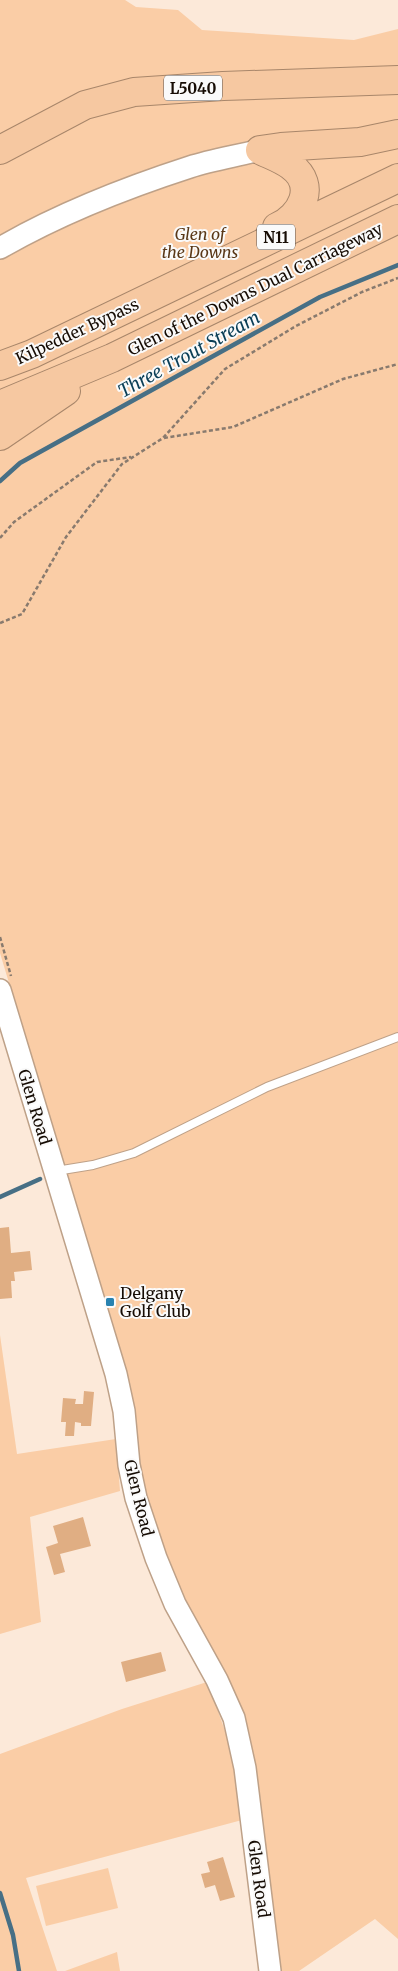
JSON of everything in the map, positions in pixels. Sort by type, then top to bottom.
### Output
[{"type":"highway","name":"L5040","points":[[0,150],[85,105],[134,92],[223,86],[398,80]]},
{"type":"highway","points":[[260,150],[360,142],[398,134]]},
{"type":"highway","name":"N11","points":[[154,295],[187,269],[282,225],[296,215],[304,195],[302,179],[292,166],[260,150]]},
{"type":"highway","name":"N11","points":[[154,295],[398,178]]},
{"type":"highway","name":"Glen of the Downs Dual Carriageway","points":[[112,358],[398,219]]},
{"type":"highway","name":"Kilpedder Bypass","points":[[0,366],[32,354],[154,295]]},
{"type":"highway","name":"N11","points":[[0,405],[112,358]]},
{"type":"highway","name":"N11","points":[[0,436],[112,358]]},
{"type":"main road","points":[[0,248],[33,229],[132,188],[191,167],[260,150]]},
{"type":"main road","name":"Glen Road","points":[[0,990],[116,1374],[124,1411],[129,1465],[136,1498],[156,1558],[175,1604],[217,1680],[234,1718],[245,1768],[270,1971]]},
{"type":"lane","points":[[54,1172],[92,1166],[134,1153],[267,1087],[398,1038]]},
{"type":"path","points":[[0,622],[22,614],[66,537],[122,464],[163,438],[225,369],[296,326],[362,292],[398,278]]},
{"type":"path","points":[[163,438],[233,427],[343,379],[398,364]]},
{"type":"path","points":[[0,538],[14,522],[97,462],[132,457]]},
{"type":"green space","name":"Glen of the Downs","points":[[0,0],[125,0],[136,7],[178,10],[202,30],[354,40],[398,29],[398,1939],[375,1919],[299,1971],[275,1971],[256,1802],[144,1496],[72,1193],[0,953]]},
{"type":"green space","points":[[0,1335],[17,1454],[116,1439],[120,1491],[30,1517],[41,1622],[0,1634]]},
{"type":"green space","points":[[207,1682],[239,1771],[242,1820],[26,1878],[57,1971],[0,1971],[0,1754],[122,1709]]},
{"type":"green space","points":[[108,1868],[118,1908],[46,1926],[36,1886]]},
{"type":"green space","points":[[117,1952],[120,1971],[65,1971]]},
{"type":"building","points":[[9,1227],[11,1253],[30,1251],[32,1270],[14,1272],[15,1281],[11,1281],[12,1298],[0,1299],[0,1228]]},
{"type":"building","points":[[84,1391],[94,1392],[91,1426],[81,1426],[81,1423],[75,1422],[74,1436],[65,1436],[66,1422],[61,1422],[63,1398],[76,1399],[75,1404],[83,1404]]},
{"type":"building","points":[[83,1517],[91,1546],[60,1554],[65,1572],[54,1575],[46,1547],[58,1543],[53,1526]]},
{"type":"building","points":[[161,1652],[166,1671],[126,1682],[121,1662]]},
{"type":"building","points":[[223,1857],[235,1897],[220,1901],[215,1885],[205,1888],[201,1874],[210,1872],[207,1862]]},
{"type":"waterway","name":"Three Trout Stream","points":[[0,481],[20,463],[320,297],[398,265]]},
{"type":"waterway","points":[[0,1197],[40,1179]]},
{"type":"waterway","name":"Three Trout Stream","points":[[0,1893],[13,1935],[19,1971]]},
{"type":"place","name":"Delgany Golf Club","points":[[110,1302]]}]
